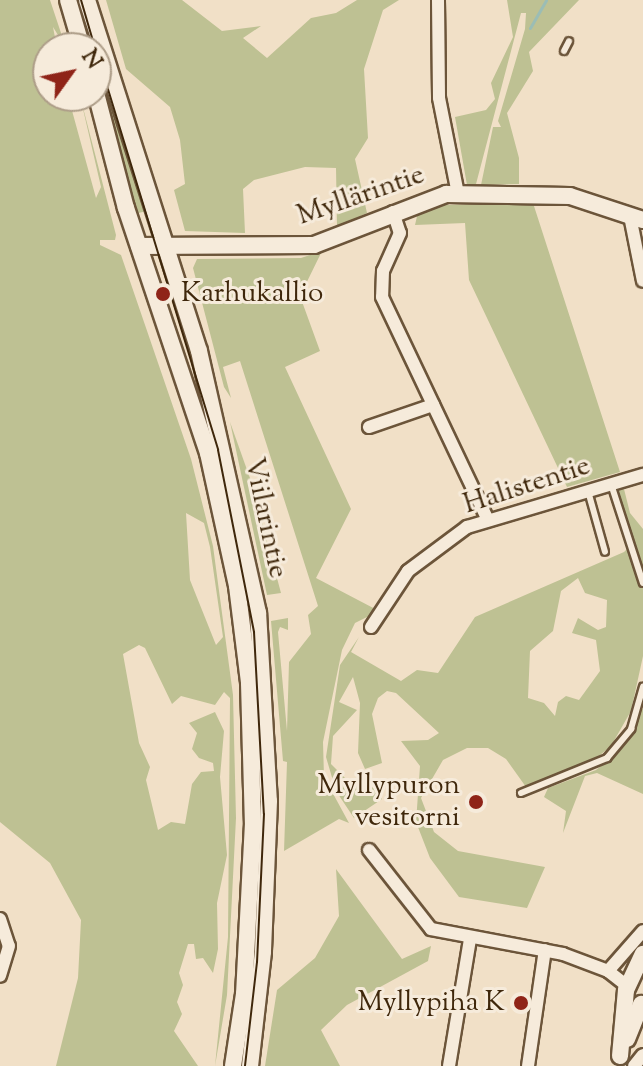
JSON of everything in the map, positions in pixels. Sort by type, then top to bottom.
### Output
[{"type":"main road","points":[[68,0],[77,32]]},
{"type":"main road","name":"Viilarintie","points":[[87,0],[166,245],[231,479],[262,650],[268,853],[250,1066]]},
{"type":"main road","name":"Viilarintie","points":[[101,112],[139,246],[208,453],[245,640],[253,823],[244,994],[233,1066]]},
{"type":"main road","name":"Myllärintie","points":[[139,246],[314,245],[393,212],[458,194],[570,196],[636,218]]},
{"type":"main road","points":[[619,1061],[643,954]]},
{"type":"street","points":[[438,0],[441,57],[438,90],[445,109],[449,130],[446,142],[454,156],[458,194]]},
{"type":"street","points":[[393,212],[399,238],[383,271],[381,289],[488,520]]},
{"type":"street","points":[[636,218],[643,281]]},
{"type":"street","points":[[369,427],[433,405]]},
{"type":"street","name":"Halistentie","points":[[371,627],[408,571],[467,527],[643,475]]},
{"type":"street","points":[[369,850],[431,929],[470,939],[545,950],[608,971],[636,993]]},
{"type":"street","points":[[0,919],[9,946],[0,976]]},
{"type":"street","points":[[608,971],[643,931]]},
{"type":"street","points":[[449,1066],[470,939]]},
{"type":"street","points":[[528,1066],[545,950]]},
{"type":"street","points":[[634,1066],[643,1055]]},
{"type":"lane","points":[[564,51],[569,41]]},
{"type":"lane","points":[[611,484],[643,583]]},
{"type":"lane","points":[[588,491],[605,552]]},
{"type":"lane","points":[[521,793],[607,758],[631,729],[643,687]]},
{"type":"green space","points":[[0,0],[50,0],[61,32],[56,32],[53,27],[54,32],[32,32],[32,112],[72,112],[96,198],[101,187],[84,112],[116,235],[115,240],[100,240],[100,245],[121,255],[191,459],[213,546],[233,695],[236,818],[227,995],[215,1066],[228,937],[230,698],[224,692],[215,705],[181,696],[172,704],[145,648],[139,645],[123,654],[139,743],[150,767],[146,780],[158,830],[171,822],[185,824],[192,784],[201,772],[214,771],[213,763],[199,758],[192,749],[197,733],[189,723],[215,712],[224,731],[220,777],[227,855],[217,903],[218,949],[213,973],[203,958],[196,959],[194,944],[188,944],[179,973],[183,985],[177,1002],[182,1014],[174,1031],[198,1066],[56,1066],[78,978],[81,920],[50,863],[0,822]],"holes":[[[186,513],[204,523],[223,637],[216,645],[190,580]]]},
{"type":"green space","points":[[72,0],[84,0],[94,32],[81,32]]},
{"type":"green space","points":[[106,0],[182,0],[222,31],[261,26],[243,38],[267,58],[311,18],[336,13],[357,0],[399,0],[383,10],[364,69],[368,138],[355,159],[367,213],[337,227],[336,168],[305,167],[254,180],[243,189],[245,233],[185,231],[174,190],[185,184],[180,140],[170,107],[126,69]]},
{"type":"green space","points":[[507,0],[579,0],[529,52],[533,71],[507,113],[519,158],[519,184],[481,185],[493,127],[501,127],[498,121],[525,29],[526,13],[521,13],[476,184],[467,185],[455,117],[486,110],[495,99],[491,83],[513,37]]},
{"type":"green space","points":[[112,94],[147,211],[134,214],[105,112],[112,112]]},
{"type":"green space","points":[[533,203],[620,472],[567,487],[469,280],[465,223],[415,225],[418,212],[445,205]]},
{"type":"green space","points":[[322,251],[300,296],[320,351],[285,367],[351,509],[316,578],[379,611],[355,623],[342,650],[323,742],[324,777],[349,823],[339,819],[284,851],[287,762],[283,761],[271,621],[288,618],[288,630],[280,627],[278,632],[287,731],[289,662],[311,634],[308,615],[318,606],[240,361],[223,367],[231,398],[224,387],[193,268],[197,259],[301,258]]},
{"type":"green space","points":[[230,422],[251,481],[281,593],[267,595]]},
{"type":"green space","points":[[624,489],[630,513],[643,529],[643,656],[631,711],[611,746],[588,765],[526,787],[506,759],[488,748],[467,748],[443,760],[421,798],[434,832],[458,851],[545,867],[527,908],[459,897],[430,858],[416,822],[420,766],[401,741],[428,740],[439,733],[396,693],[387,691],[378,698],[372,714],[382,763],[365,769],[358,753],[360,703],[353,677],[339,702],[357,710],[333,736],[331,764],[350,783],[376,788],[382,799],[354,818],[336,791],[326,757],[340,665],[359,637],[351,652],[401,681],[417,670],[438,673],[475,617],[624,552],[633,543],[617,491]],"holes":[[[578,578],[585,593],[607,600],[606,627],[598,630],[578,618],[572,633],[596,640],[600,671],[579,700],[566,696],[558,702],[555,716],[544,703],[528,698],[530,651],[553,631],[561,591]]]},
{"type":"green space","points":[[643,708],[643,794],[597,773],[585,776],[563,833],[566,811],[544,797],[548,788],[596,770],[618,752]]},
{"type":"green space","points":[[336,869],[402,959],[431,946],[428,961],[347,1005],[321,1030],[340,1066],[265,1066],[277,990],[315,958],[339,916]]},
{"type":"waterway","points":[[530,28],[546,0]]},
{"type":"tram line","points":[[81,0],[90,32]]},
{"type":"tram line","points":[[112,102],[218,450],[254,632],[264,814],[257,962],[245,1066]]},
{"type":"place","name":"Karhukallio","points":[[163,294]]},
{"type":"place","name":"Myllypuron vesitorni","points":[[476,802]]},
{"type":"place","name":"Myllypiha K","points":[[521,1003]]}]
